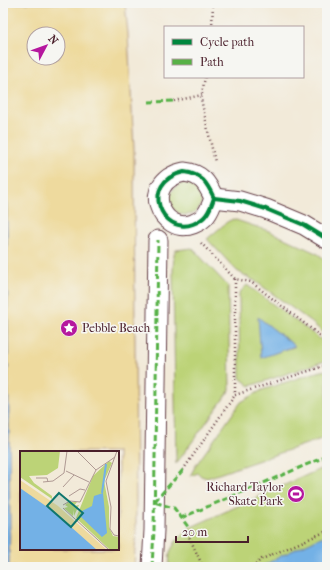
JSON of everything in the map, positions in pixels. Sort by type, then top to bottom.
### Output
[{"type":"street","points":[[214,198],[240,201],[266,209],[304,225],[327,239]]},
{"type":"street","points":[[152,567],[154,530],[158,240]]},
{"type":"path","points":[[212,26],[213,3]]},
{"type":"path","points":[[204,78],[201,99],[216,165]]},
{"type":"path","points":[[174,101],[202,94]]},
{"type":"path","points":[[198,240],[235,280],[251,282],[327,341]]},
{"type":"path","points":[[183,470],[235,395],[235,280]]},
{"type":"path","points":[[235,395],[327,365]]},
{"type":"path","points":[[186,530],[203,567]]},
{"type":"path","points":[[252,567],[262,559],[327,531]]},
{"type":"green space","points":[[186,183],[197,188],[202,199],[197,210],[186,215],[175,210],[170,199],[175,188]]},
{"type":"green space","points":[[233,219],[269,231],[318,254],[327,261],[327,336],[310,321],[255,281],[237,271],[207,239],[227,222]]},
{"type":"green space","points":[[192,248],[228,286],[230,390],[176,464],[174,254],[176,250]]},
{"type":"green space","points":[[247,285],[327,344],[327,355],[325,361],[250,386],[240,378],[239,293]],"holes":[[[259,318],[295,346],[261,357]]]},
{"type":"green space","points":[[327,370],[327,437],[207,478],[198,473],[190,476],[196,465],[241,402],[262,390]]},
{"type":"green space","name":"Richard Taylor Skate Park","points":[[327,466],[327,567],[169,567],[170,552],[176,541],[189,528]]},
{"type":"sand","name":"Pebble Beach","points":[[3,3],[125,3],[134,149],[136,532],[134,567],[3,567]]},
{"type":"water","points":[[3,90],[6,131],[10,525],[9,567],[3,567]]},
{"type":"water","points":[[258,317],[295,346],[261,358]]},
{"type":"water","points":[[327,535],[327,567],[261,567],[281,556]]},
{"type":"marked path","points":[[149,102],[174,101]]},
{"type":"marked path","points":[[152,567],[154,530],[158,240]]},
{"type":"marked path","points":[[181,518],[327,456]]},
{"type":"marked path","points":[[183,470],[154,502],[174,508],[189,528]]},
{"type":"cycle path","points":[[184,172],[200,177],[209,188],[214,198],[209,211],[203,218],[193,224],[182,226],[172,222],[164,215],[158,196],[162,186],[170,178],[184,172]]},
{"type":"cycle path","points":[[214,198],[240,201],[266,209],[304,225],[327,239]]},
{"type":"place","name":"Pebble Beach","points":[[69,328]]},
{"type":"place","name":"Richard Taylor Skate Park","points":[[296,494]]}]
